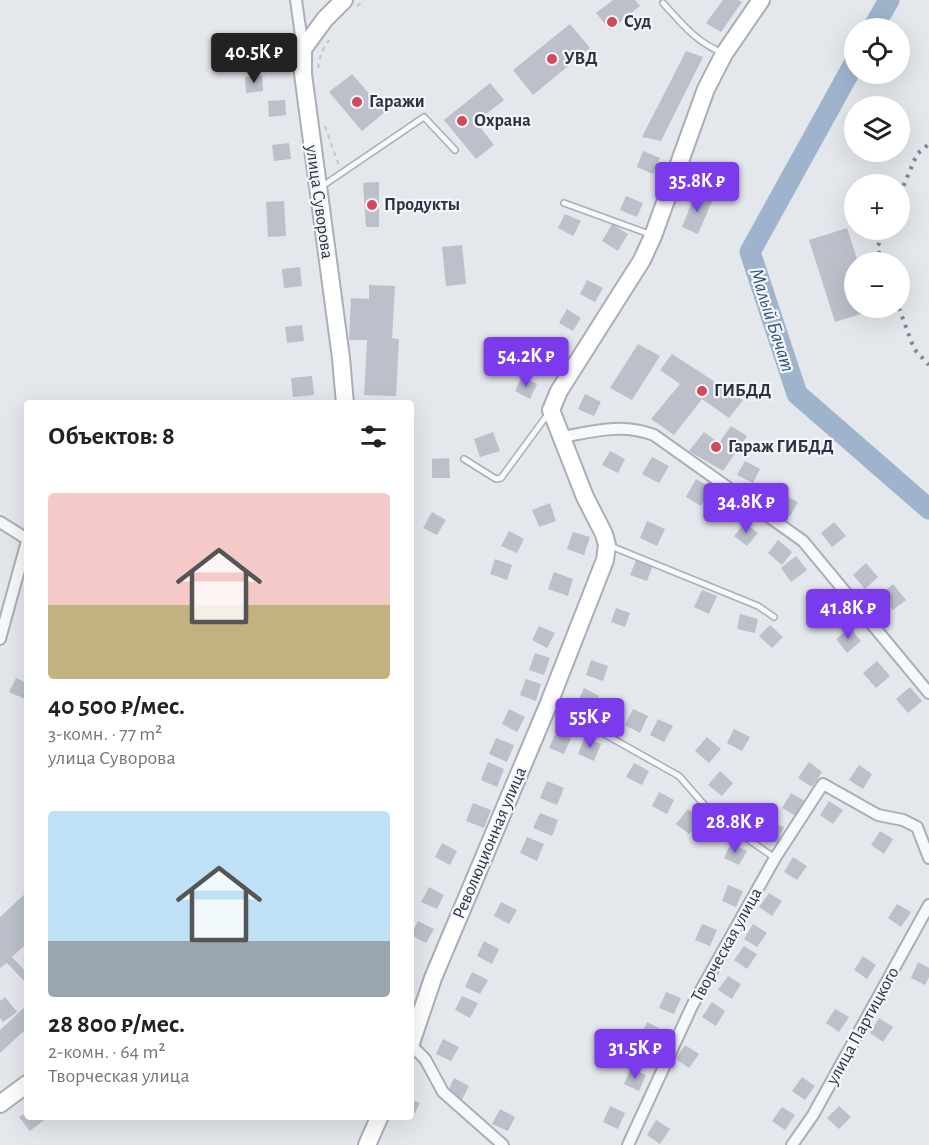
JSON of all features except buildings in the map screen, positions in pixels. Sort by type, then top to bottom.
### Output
[{"type":"street","name":"улица Суворова","points":[[296,0],[303,49],[303,74],[345,400]]},
{"type":"street","points":[[607,545],[551,411],[559,391],[629,281],[653,236],[706,89],[724,54],[761,0]]},
{"type":"street","points":[[303,49],[325,19],[350,3]]},
{"type":"street","points":[[562,437],[614,427],[637,429],[654,435],[802,541],[929,693]]},
{"type":"street","points":[[0,522],[24,538]]},
{"type":"street","name":"Революционная улица","points":[[414,1035],[433,978],[549,703],[605,560],[607,545]]},
{"type":"street","points":[[0,639],[24,551]]},
{"type":"street","name":"Творческая улица","points":[[628,1145],[692,1006],[775,858],[823,784],[878,815],[903,820],[917,826],[929,858]]},
{"type":"street","name":"улица Партицкого","points":[[792,1145],[813,1115],[929,905]]},
{"type":"street","points":[[414,1047],[425,1059],[443,1092],[503,1145]]},
{"type":"street","points":[[0,1104],[24,1086]]},
{"type":"street","points":[[367,1145],[378,1120]]},
{"type":"lane","points":[[663,3],[691,35],[706,46],[724,54]]},
{"type":"lane","points":[[318,190],[424,117],[455,150]]},
{"type":"lane","points":[[564,203],[653,236]]},
{"type":"lane","points":[[464,459],[496,479],[501,478],[551,411]]},
{"type":"lane","points":[[607,545],[621,548],[758,606],[774,617]]},
{"type":"lane","points":[[549,703],[679,776],[712,815],[775,858]]},
{"type":"path","points":[[350,3],[364,0]]},
{"type":"path","points":[[318,70],[321,53],[331,35]]},
{"type":"path","points":[[323,121],[341,173]]},
{"type":"waterway","name":"Малый Бачат","points":[[879,18],[889,0]]},
{"type":"waterway","name":"Малый Бачат","points":[[844,82],[750,252],[797,394],[929,509]]},
{"type":"railway","points":[[908,174],[917,154],[929,144]]},
{"type":"railway","points":[[879,252],[877,248],[881,240]]},
{"type":"railway","points":[[903,318],[914,349],[929,365]]},
{"type":"place","name":"Суд","points":[[612,22]]},
{"type":"place","name":"УВД","points":[[552,59]]},
{"type":"place","name":"Гаражи","points":[[357,102]]},
{"type":"place","name":"Охрана","points":[[462,121]]},
{"type":"place","name":"Продукты","points":[[372,205]]},
{"type":"place","name":"ГИБДД","points":[[702,391]]},
{"type":"place","name":"Гараж ГИБДД","points":[[716,447]]}]
